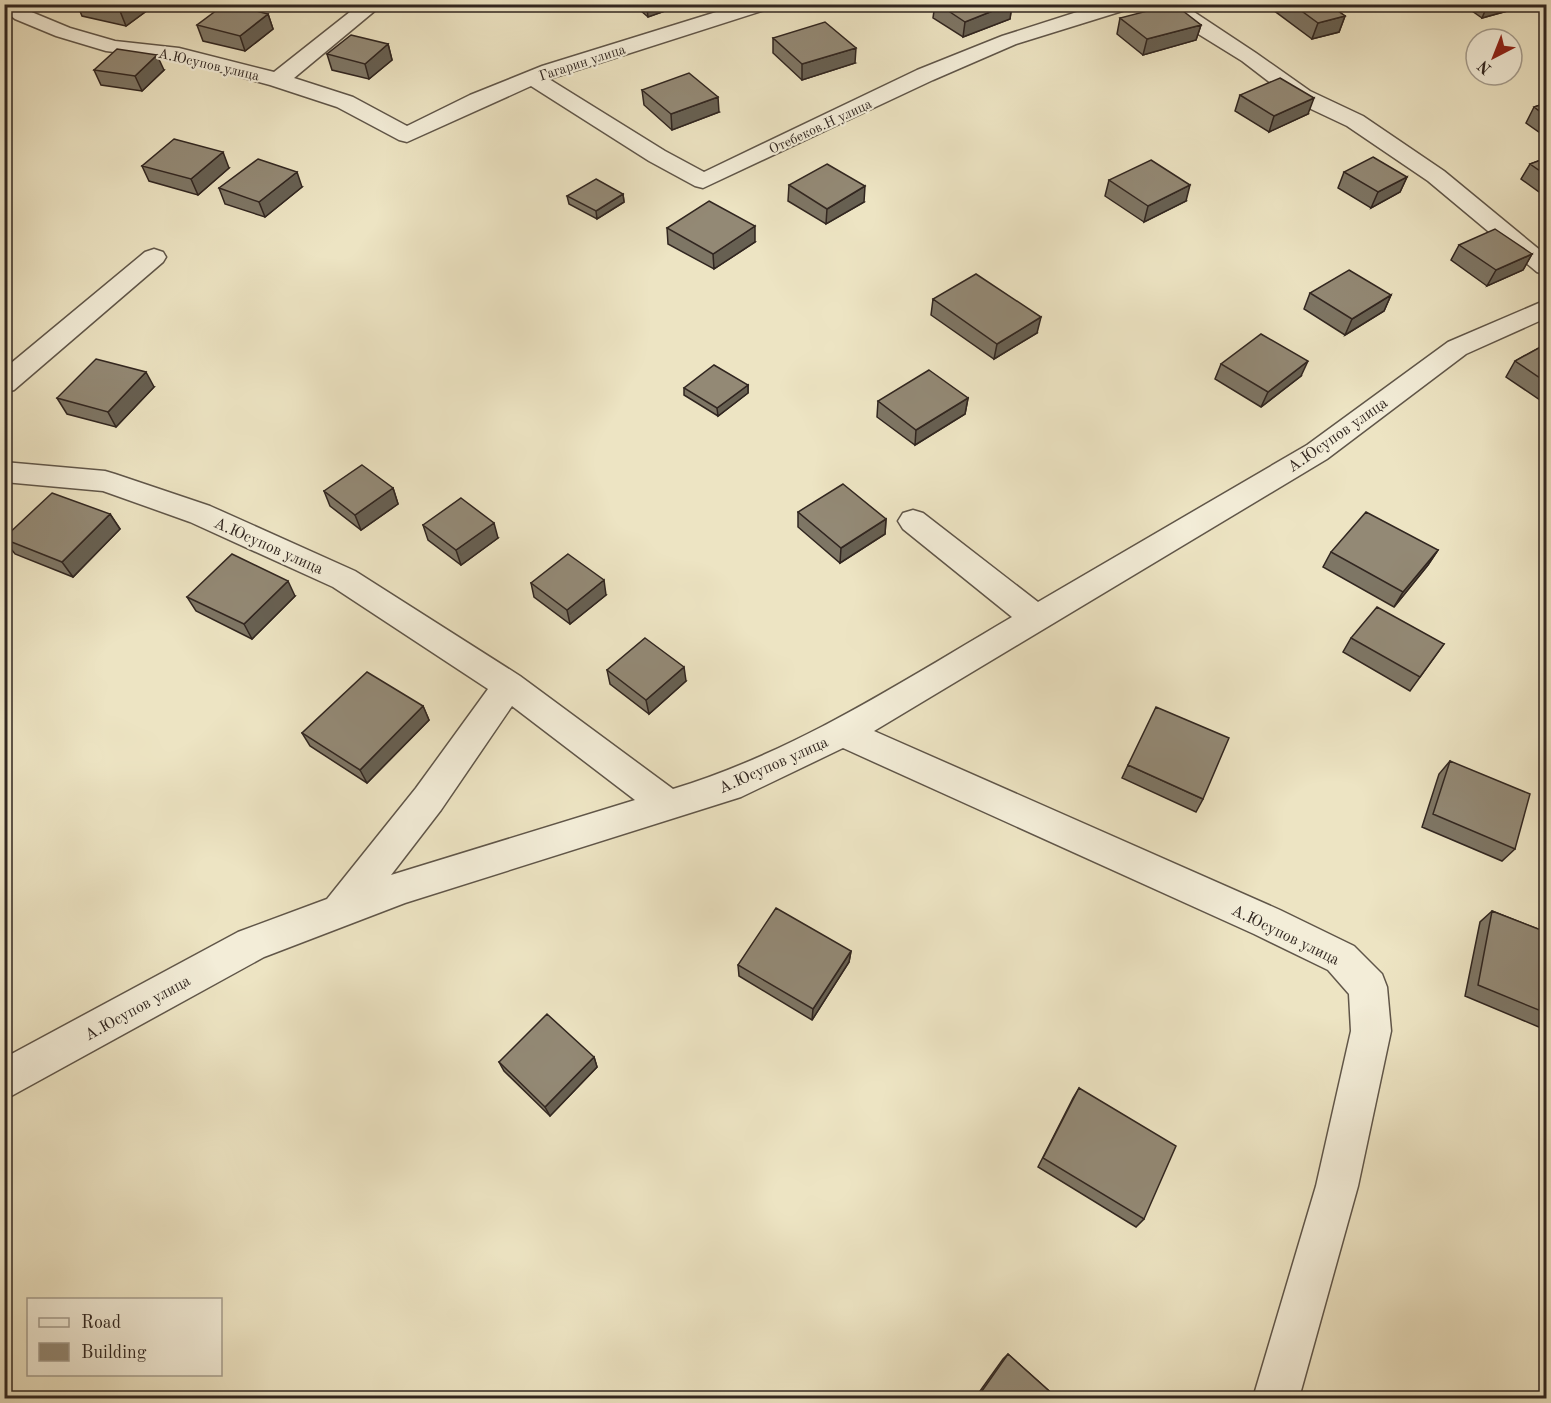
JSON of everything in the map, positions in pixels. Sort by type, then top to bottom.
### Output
[{"type":"street","name":"А.Юсупов улица","points":[[9,4],[22,15],[63,32],[113,47],[178,54],[278,80],[345,102],[407,135]]},
{"type":"street","points":[[278,80],[374,4]]},
{"type":"street","name":"Гагарин улица","points":[[407,135],[478,100],[533,78],[764,4]]},
{"type":"street","name":"Отебеков.Н улица","points":[[533,78],[657,156],[703,181],[925,75],[1009,40],[1125,4]]},
{"type":"street","points":[[1169,4],[1249,57],[1302,96],[1355,121],[1436,176],[1546,267]]},
{"type":"street","points":[[4,384],[154,257]]},
{"type":"street","name":"А.Юсупов улица","points":[[4,1080],[251,944],[404,887],[729,787],[843,733],[1034,617],[1317,452],[1457,348],[1546,308]]},
{"type":"street","name":"А.Юсупов улица","points":[[4,472],[105,481],[200,514],[344,579],[508,685],[669,806]]},
{"type":"street","points":[[914,521],[1034,617]]},
{"type":"street","name":"А.Юсупов улица","points":[[337,912],[390,852],[442,784],[508,685]]},
{"type":"street","name":"А.Юсупов улица","points":[[843,733],[1267,922],[1341,958],[1368,987],[1371,1031],[1337,1186],[1276,1398]]},
{"type":"building","points":[[91,4],[129,4],[120,11]]},
{"type":"building","points":[[225,4],[268,14],[240,36],[197,25]]},
{"type":"building","points":[[642,4],[661,4],[647,9]]},
{"type":"building","points":[[938,4],[1010,4],[965,22]]},
{"type":"building","points":[[1174,4],[1201,25],[1147,39],[1120,18]]},
{"type":"building","points":[[1292,4],[1328,4],[1345,16],[1318,23]]},
{"type":"building","points":[[825,22],[856,48],[802,64],[773,38]]},
{"type":"building","points":[[351,35],[388,44],[365,64],[327,54]]},
{"type":"building","points":[[117,49],[157,55],[135,76],[94,70]]},
{"type":"building","points":[[689,73],[718,97],[671,114],[642,90]]},
{"type":"building","points":[[1280,78],[1314,98],[1274,116],[1240,95]]},
{"type":"building","points":[[1546,103],[1546,116],[1534,107]]},
{"type":"building","points":[[174,139],[223,152],[191,179],[142,166]]},
{"type":"building","points":[[1373,157],[1407,177],[1378,192],[1344,172]]},
{"type":"building","points":[[1546,158],[1546,175],[1530,164]]},
{"type":"building","points":[[258,159],[297,172],[259,202],[219,188]]},
{"type":"building","points":[[1151,160],[1190,185],[1148,206],[1109,180]]},
{"type":"building","points":[[827,164],[865,186],[827,209],[789,185]]},
{"type":"building","points":[[596,179],[623,194],[596,211],[567,196]]},
{"type":"building","points":[[709,201],[755,226],[713,254],[667,228]]},
{"type":"building","points":[[1495,229],[1532,254],[1496,270],[1459,245]]},
{"type":"building","points":[[1349,270],[1391,295],[1352,319],[1310,293]]},
{"type":"building","points":[[976,274],[1041,317],[997,344],[933,299]]},
{"type":"building","points":[[1261,334],[1308,361],[1268,392],[1221,364]]},
{"type":"building","points":[[1546,344],[1546,382],[1515,361]]},
{"type":"building","points":[[96,359],[146,372],[108,412],[57,398]]},
{"type":"building","points":[[714,365],[748,385],[717,408],[684,388]]},
{"type":"building","points":[[929,370],[968,398],[916,430],[878,401]]},
{"type":"building","points":[[362,465],[393,488],[355,515],[324,491]]},
{"type":"building","points":[[843,484],[886,519],[841,548],[798,512]]},
{"type":"building","points":[[52,493],[110,514],[62,562],[4,539]]},
{"type":"building","points":[[461,498],[494,523],[456,550],[423,525]]},
{"type":"building","points":[[1366,512],[1438,550],[1403,592],[1331,552]]},
{"type":"building","points":[[232,554],[288,581],[244,624],[187,597]]},
{"type":"building","points":[[568,554],[604,580],[567,610],[531,583]]},
{"type":"building","points":[[1377,607],[1444,644],[1420,677],[1351,638]]},
{"type":"building","points":[[645,638],[684,667],[646,700],[607,670]]},
{"type":"building","points":[[367,672],[423,706],[360,770],[302,733]]},
{"type":"building","points":[[1156,707],[1229,738],[1203,799],[1128,765]]},
{"type":"building","points":[[1450,761],[1530,794],[1515,849],[1433,814]]},
{"type":"building","points":[[776,908],[851,951],[813,1009],[738,965]]},
{"type":"building","points":[[1492,911],[1546,932],[1546,1013],[1478,985]]},
{"type":"building","points":[[547,1014],[594,1057],[545,1107],[499,1062]]},
{"type":"building","points":[[1079,1088],[1176,1146],[1144,1219],[1043,1158]]},
{"type":"building","points":[[1008,1354],[1057,1398],[977,1398]]}]
